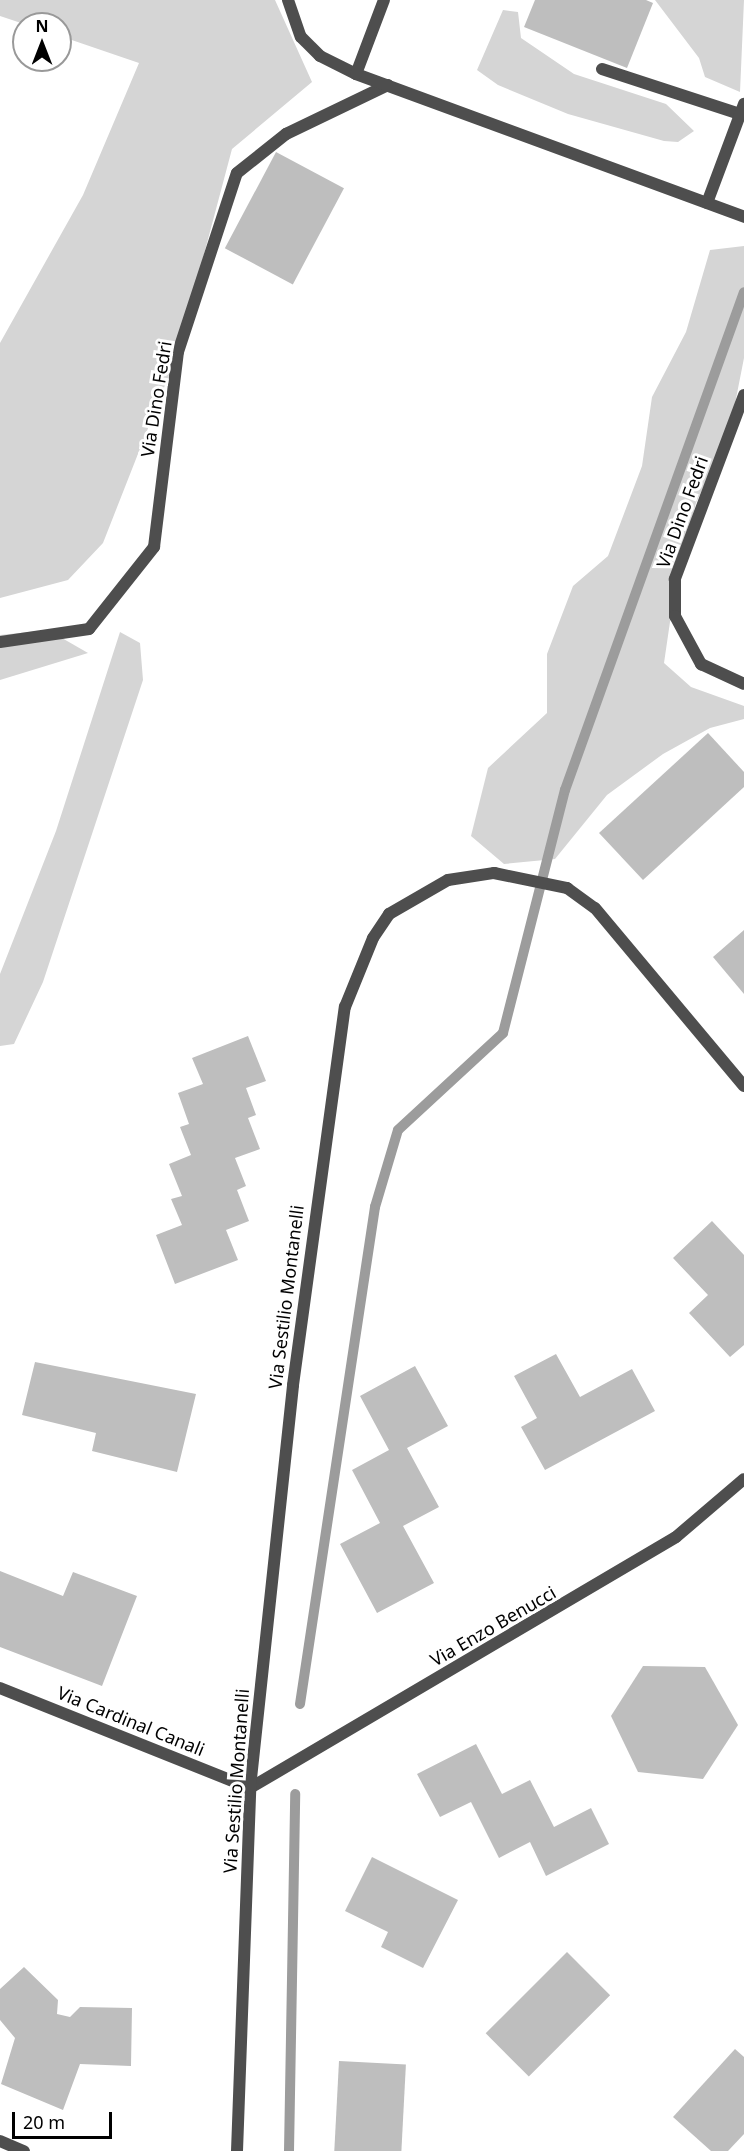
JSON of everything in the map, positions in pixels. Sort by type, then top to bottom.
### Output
[{"type":"street","points":[[288,0],[301,38],[320,56],[356,74],[744,217]]},
{"type":"street","points":[[356,74],[384,0]]},
{"type":"street","points":[[602,69],[742,109],[707,203]]},
{"type":"street","name":"Via Dino Fedri","points":[[0,642],[89,628],[154,547],[178,352],[237,173],[285,134],[388,86]]},
{"type":"street","name":"Via Dino Fedri","points":[[744,394],[675,579],[675,616],[701,664],[744,684]]},
{"type":"street","name":"Via Sestilio Montanelli","points":[[237,2151],[250,1788],[295,1373],[345,1007],[373,938],[389,914],[448,880],[494,873],[567,888],[595,908],[744,1086]]},
{"type":"street","name":"Via Enzo Benucci","points":[[250,1788],[676,1537],[744,1479]]},
{"type":"street","name":"Via Cardinal Canali","points":[[0,1688],[250,1788]]},
{"type":"street","points":[[0,2141],[24,2151]]},
{"type":"shaded area","points":[[0,0],[275,0],[312,82],[232,149],[178,352],[103,543],[68,580],[0,598],[0,343],[83,195],[139,63],[72,40],[72,12],[12,12],[12,20],[0,16]]},
{"type":"shaded area","points":[[655,0],[744,0],[740,92],[705,77],[699,58]]},
{"type":"shaded area","points":[[503,10],[518,12],[521,38],[574,74],[666,104],[694,131],[678,142],[664,141],[568,114],[498,85],[477,70]]},
{"type":"shaded area","points":[[744,246],[744,358],[730,429],[696,503],[677,574],[664,663],[691,687],[744,706],[744,719],[710,728],[663,754],[607,795],[555,859],[504,864],[471,836],[488,768],[547,713],[547,654],[573,586],[608,556],[642,466],[652,397],[686,332],[710,250]]},
{"type":"shaded area","points":[[48,630],[88,653],[0,680],[0,635]]},
{"type":"shaded area","points":[[120,632],[140,643],[143,680],[43,982],[14,1044],[0,1046],[0,974],[56,831]]},
{"type":"building","points":[[535,0],[646,0],[653,3],[627,68],[524,27]]},
{"type":"building","points":[[276,152],[344,188],[293,284],[225,248]]},
{"type":"building","points":[[708,733],[744,772],[744,787],[643,880],[599,833]]},
{"type":"building","points":[[744,930],[744,994],[713,957]]},
{"type":"building","points":[[248,1036],[266,1081],[246,1088],[256,1115],[248,1118],[260,1149],[235,1158],[246,1186],[237,1190],[249,1221],[226,1230],[238,1260],[175,1284],[156,1235],[182,1225],[171,1199],[182,1196],[169,1164],[191,1155],[180,1127],[189,1124],[178,1093],[203,1084],[192,1058]]},
{"type":"building","points":[[712,1221],[744,1255],[744,1345],[730,1357],[689,1313],[708,1295],[673,1258]]},
{"type":"building","points":[[556,1354],[580,1397],[632,1369],[655,1411],[545,1470],[521,1427],[537,1418],[514,1376]]},
{"type":"building","points":[[35,1362],[196,1394],[177,1472],[92,1451],[96,1433],[22,1415]]},
{"type":"building","points":[[415,1366],[448,1426],[407,1448],[439,1507],[403,1526],[434,1583],[377,1613],[340,1544],[380,1523],[352,1470],[389,1450],[360,1396]]},
{"type":"building","points":[[0,1571],[63,1596],[73,1572],[137,1596],[102,1686],[0,1647]]},
{"type":"building","points":[[643,1666],[705,1667],[738,1725],[703,1779],[638,1772],[611,1716]]},
{"type":"building","points":[[476,1744],[502,1794],[530,1780],[554,1827],[591,1808],[609,1844],[546,1876],[530,1842],[499,1858],[471,1802],[440,1817],[417,1774]]},
{"type":"building","points":[[372,1857],[458,1900],[423,1968],[381,1947],[388,1932],[345,1911]]},
{"type":"building","points":[[567,1952],[610,1995],[529,2076],[486,2033]]},
{"type":"building","points":[[24,1967],[58,2000],[57,2014],[70,2017],[80,2007],[132,2008],[131,2066],[80,2064],[63,2110],[1,2084],[15,2038],[0,2020],[0,1989]]},
{"type":"building","points":[[735,2049],[744,2057],[744,2134],[728,2151],[711,2151],[673,2117]]},
{"type":"building","points":[[339,2061],[406,2065],[401,2151],[334,2151]]},
{"type":"waterway","points":[[300,1704],[375,1207],[398,1130],[503,1033],[565,790],[744,292]]},
{"type":"waterway","points":[[289,2151],[295,1794]]}]
